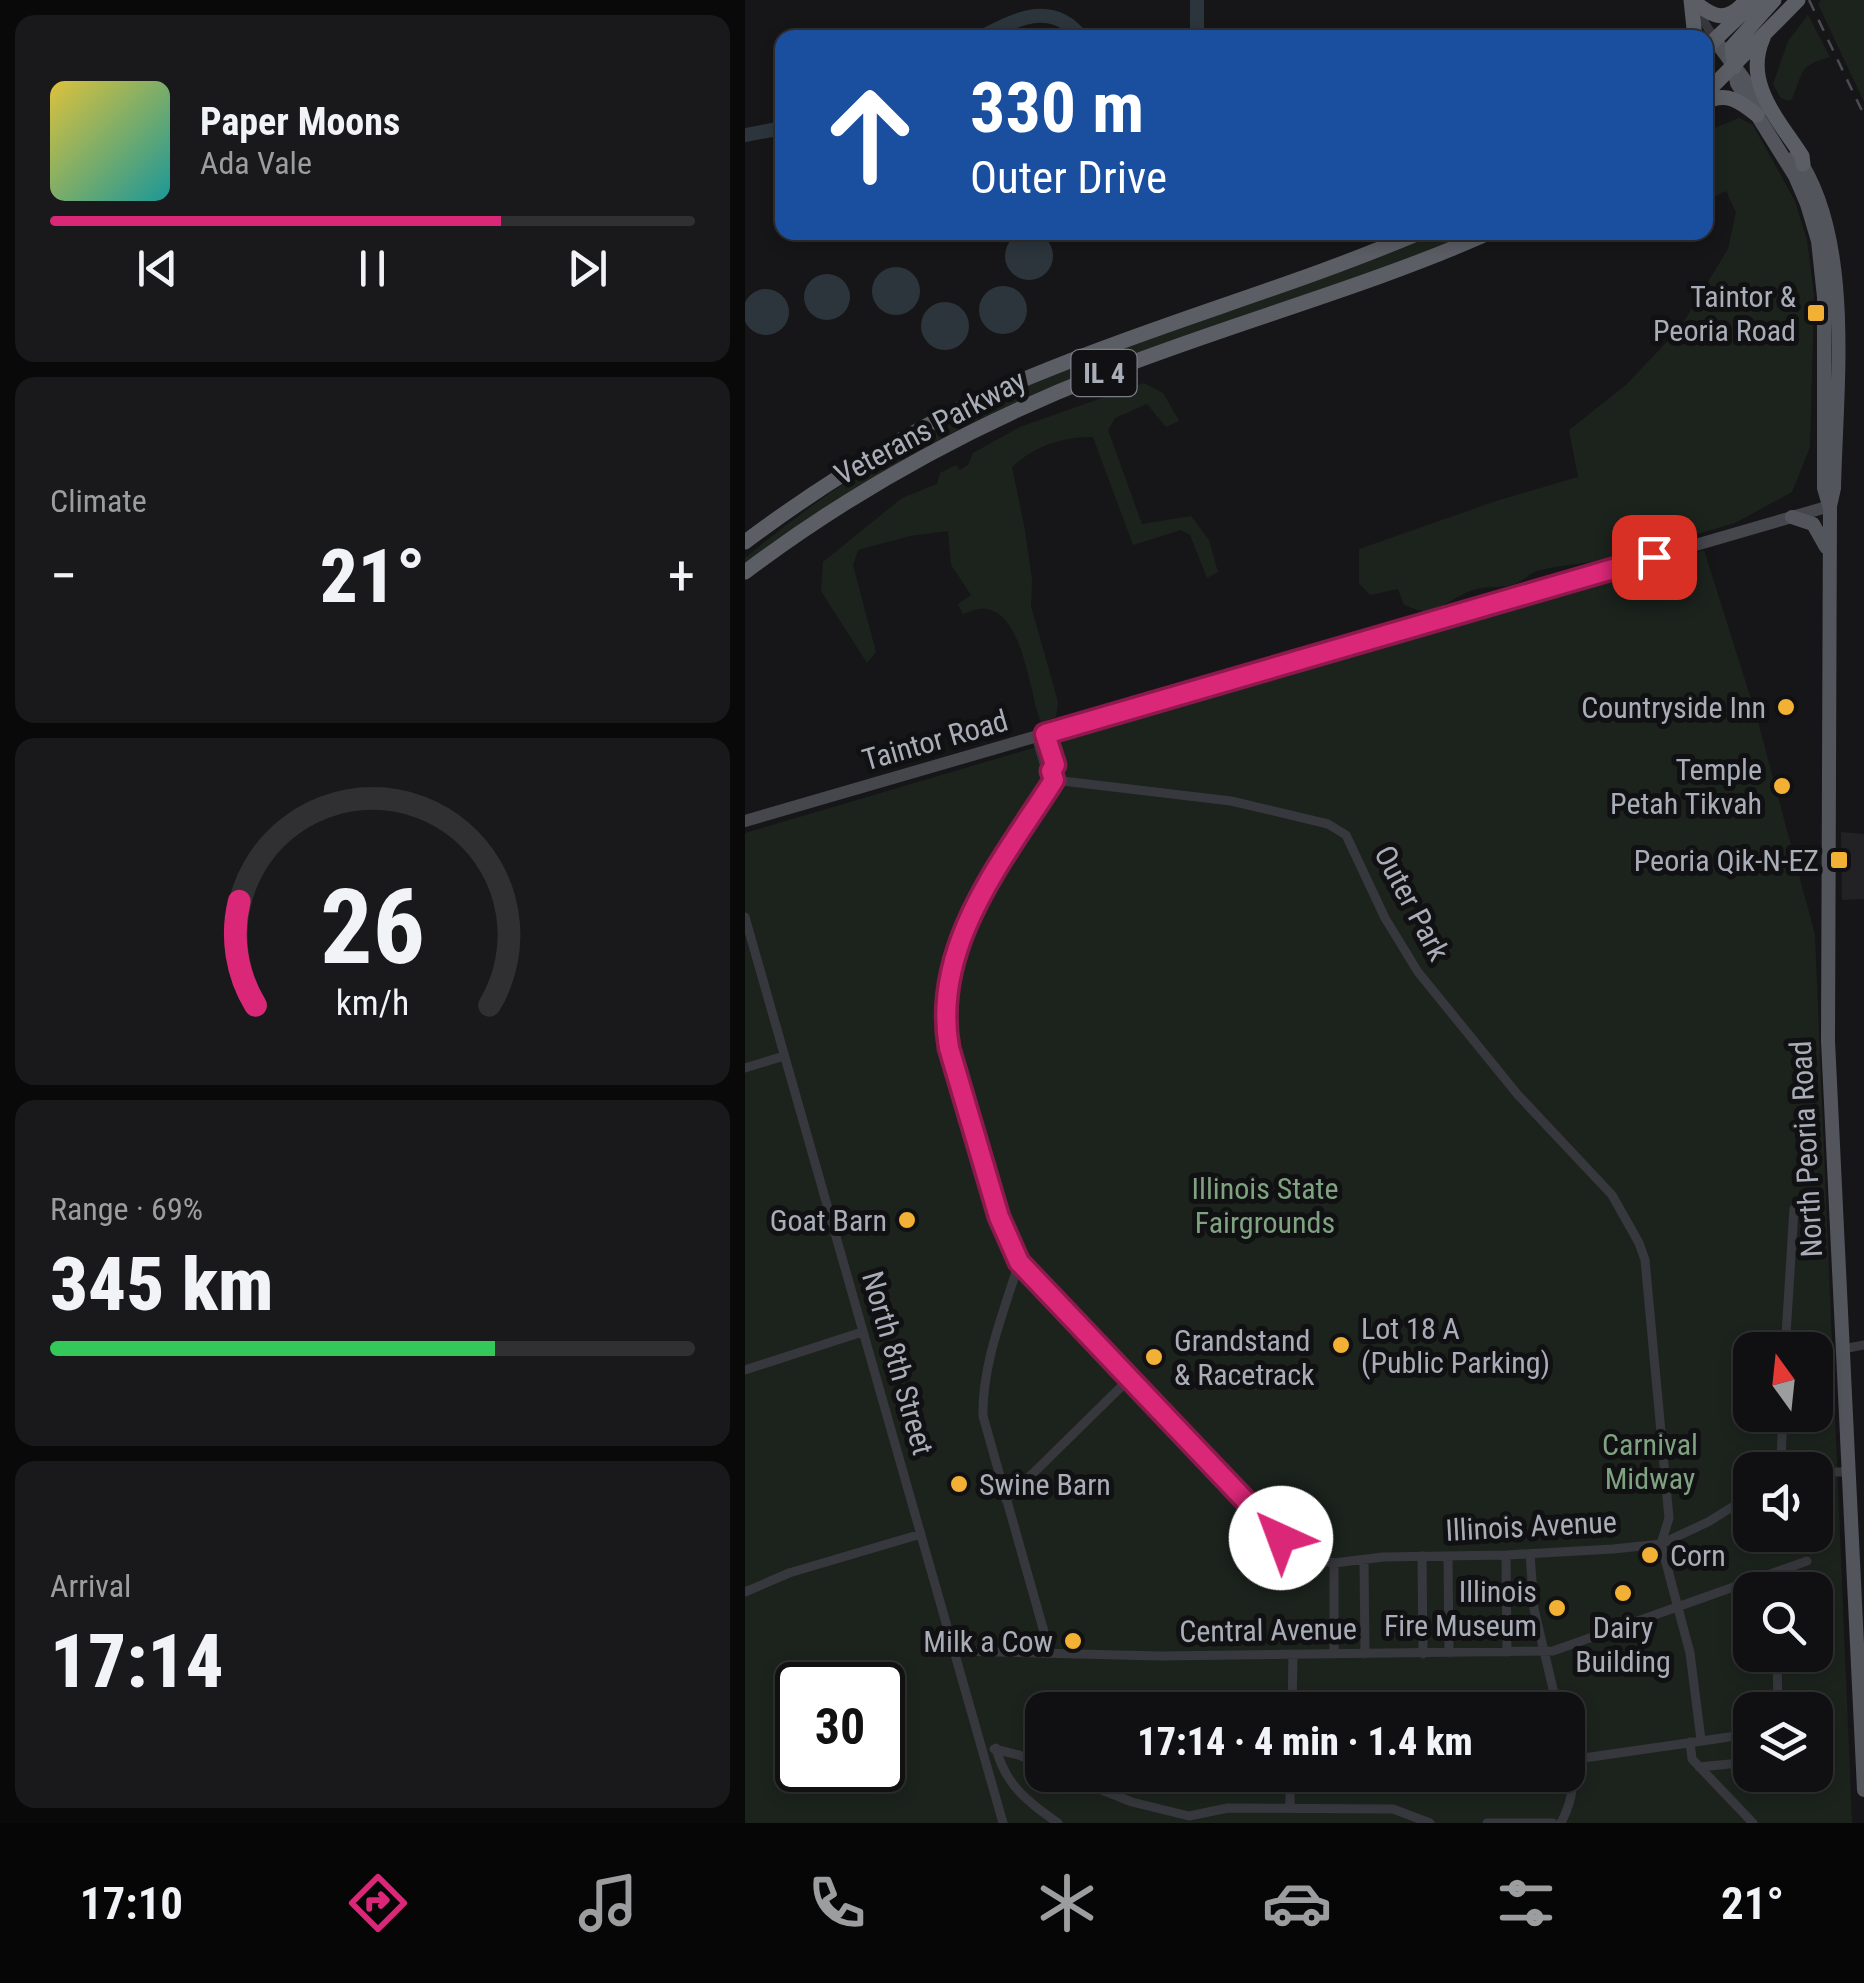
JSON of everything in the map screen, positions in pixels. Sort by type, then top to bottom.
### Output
[{"type":"highway","points":[[1691,0],[1709,14],[1721,17],[1732,14],[1747,0]]},
{"type":"highway","points":[[1691,0],[1694,30]]},
{"type":"highway","points":[[1713,42],[1756,0]]},
{"type":"highway","points":[[1734,67],[1732,47],[1773,0]]},
{"type":"highway","points":[[1713,87],[1798,0]]},
{"type":"highway","points":[[1763,38],[1756,60],[1759,86],[1802,156],[1803,164]]},
{"type":"highway","points":[[1713,99],[1727,97],[1757,116]]},
{"type":"highway","name":"Veterans Parkway","points":[[745,542],[888,448],[1005,388],[1399,240]]},
{"type":"highway","name":"Veterans Parkway","points":[[745,572],[883,478],[1016,410],[1101,374],[1469,240]]},
{"type":"highway","points":[[745,534],[781,515],[783,521],[745,552]]},
{"type":"main road","name":"North Peoria Road","points":[[1713,48],[1742,74],[1803,164],[1821,200],[1834,264],[1827,1001],[1849,1472],[1858,1508],[1864,1785]]},
{"type":"main road","name":"North Peoria Road","points":[[1734,67],[1737,83],[1795,176],[1818,241],[1824,297],[1824,488],[1829,506]]},
{"type":"main road","name":"Taintor Road","points":[[745,821],[1829,506]]},
{"type":"main road","points":[[1791,517],[1815,526],[1829,553]]},
{"type":"street","points":[[1691,0],[1704,30]]},
{"type":"street","points":[[1006,1500],[1129,1379],[1019,1262],[999,1217],[946,1029],[945,1002],[951,963],[967,922],[1053,775],[1045,767],[1041,735]]},
{"type":"street","name":"Outer Park","points":[[1053,775],[1231,801],[1328,824],[1346,835],[1385,918],[1425,981],[1519,1096],[1608,1190],[1639,1243],[1648,1289],[1669,1518],[1661,1544]]},
{"type":"street","name":"North 8th Street","points":[[745,920],[1003,1823]]},
{"type":"street","points":[[745,1068],[785,1056]]},
{"type":"street","points":[[1786,1332],[1794,1210]]},
{"type":"street","points":[[1019,1262],[995,1337],[983,1416],[1050,1653]]},
{"type":"street","points":[[745,1370],[863,1332]]},
{"type":"street","points":[[1843,1350],[1864,1344]]},
{"type":"street","name":"Illinois Avenue","points":[[1129,1379],[1281,1538],[1302,1556],[1334,1563],[1383,1556],[1530,1554],[1661,1544],[1733,1507]]},
{"type":"street","points":[[1833,1472],[1849,1472]]},
{"type":"street","points":[[745,1592],[789,1572],[921,1534]]},
{"type":"street","points":[[1661,1544],[1693,1670],[1701,1740]]},
{"type":"street","points":[[1530,1554],[1534,1608],[1553,1692]]},
{"type":"street","points":[[1506,1555],[1507,1652]]},
{"type":"street","points":[[1422,1556],[1423,1654]]},
{"type":"street","points":[[1448,1556],[1449,1654]]},
{"type":"street","points":[[1365,1561],[1365,1654]]},
{"type":"street","name":"Central Avenue","points":[[1777,1572],[1807,1561]]},
{"type":"street","points":[[1334,1563],[1334,1654]]},
{"type":"street","name":"Central Avenue","points":[[955,1651],[1543,1652],[1733,1587]]},
{"type":"street","points":[[1292,1692],[1293,1654]]},
{"type":"street","points":[[1585,1752],[1733,1736]]},
{"type":"street","points":[[1689,1742],[1692,1759],[1753,1823]]},
{"type":"street","points":[[996,1748],[1018,1793],[1058,1823]]},
{"type":"street","points":[[983,1752],[996,1748],[1025,1759]]},
{"type":"street","points":[[1699,1767],[1733,1764]]},
{"type":"street","points":[[1106,1792],[1189,1816],[1219,1809],[1393,1809],[1430,1823]]},
{"type":"street","points":[[1289,1792],[1289,1808]]},
{"type":"street","points":[[1561,1823],[1573,1792]]},
{"type":"street","points":[[1487,1823],[1553,1823]]},
{"type":"shaded area","points":[[1011,240],[1047,240],[1051,247],[1051,265],[1038,278],[1020,278],[1007,265],[1005,256]]},
{"type":"shaded area","points":[[896,267],[913,274],[920,291],[913,308],[896,315],[879,308],[872,291],[879,274]]},
{"type":"shaded area","points":[[827,274],[843,281],[850,297],[843,313],[827,320],[811,313],[804,297],[811,281]]},
{"type":"shaded area","points":[[1003,286],[1020,293],[1027,310],[1020,327],[1003,334],[986,327],[979,310],[986,293]]},
{"type":"shaded area","points":[[757,291],[775,291],[787,303],[787,321],[775,333],[757,333],[745,321],[745,303]]},
{"type":"shaded area","points":[[945,302],[962,309],[969,326],[962,343],[945,350],[928,343],[921,326],[928,309]]},
{"type":"shaded area","points":[[1841,832],[1864,834],[1864,899],[1842,900]]},
{"type":"green space","points":[[1821,0],[1864,0],[1864,102],[1818,4]]},
{"type":"green space","points":[[1808,15],[1830,57],[1807,67],[1788,101],[1780,97],[1773,84],[1788,41]]},
{"type":"green space","points":[[1739,118],[1753,125],[1795,201],[1807,240],[1814,295],[1810,447],[1792,492],[1735,523],[1680,539],[1671,529],[1654,533],[1632,551],[1537,571],[1515,584],[1476,589],[1426,611],[1404,605],[1398,589],[1370,595],[1359,583],[1359,549],[1578,477],[1569,430],[1626,385],[1680,328],[1728,249],[1736,212],[1726,191],[1713,197],[1713,129]]},
{"type":"green space","points":[[1418,240],[1458,240],[1075,378],[983,417],[877,475],[745,564],[745,558],[811,506],[880,460],[953,419],[1080,364]]},
{"type":"green space","points":[[1144,383],[1163,393],[1179,421],[1166,427],[1147,404],[1115,418],[1108,430],[1142,524],[1191,516],[1209,540],[1218,572],[1207,578],[1190,535],[1181,530],[1133,545],[1093,437],[1059,441],[1039,448],[1012,467],[1032,579],[1031,606],[1058,702],[1056,717],[1041,722],[1023,657],[1009,625],[999,614],[987,609],[963,614],[958,604],[971,595],[951,565],[948,531],[858,550],[853,565],[876,652],[867,663],[821,591],[823,562],[902,498],[937,484],[940,473],[956,465],[960,470],[968,465],[973,453],[1020,427]]},
{"type":"green space","name":"Illinois State Fairgrounds","points":[[1704,550],[1757,718],[1815,935],[1832,1332],[1733,1332],[1733,1432],[1833,1432],[1833,1367],[1852,1823],[745,1823],[745,833]]},
{"type":"waterway","points":[[1197,0],[1197,30]]},
{"type":"waterway","points":[[995,30],[1033,16],[1059,19],[1075,30]]},
{"type":"waterway","points":[[745,135],[775,129]]},
{"type":"railway","points":[[1809,0],[1864,115]]},
{"type":"place","name":"Taintor & Peoria Road","points":[[1816,313]]},
{"type":"place","name":"Countryside Inn","points":[[1786,707]]},
{"type":"place","name":"Temple Petah Tikvah","points":[[1782,786]]},
{"type":"place","name":"Peoria Qik-N-EZ","points":[[1839,860]]},
{"type":"place","name":"Goat Barn","points":[[907,1220]]},
{"type":"place","name":"Lot 18 A (Public Parking)","points":[[1341,1345]]},
{"type":"place","name":"Grandstand & Racetrack","points":[[1154,1357]]},
{"type":"place","name":"Swine Barn","points":[[959,1484]]},
{"type":"place","name":"Corn","points":[[1650,1555]]},
{"type":"place","name":"Dairy Building","points":[[1623,1593]]},
{"type":"place","name":"Illinois Fire Museum","points":[[1557,1608]]},
{"type":"place","name":"Milk a Cow","points":[[1073,1641]]},
{"type":"route","points":[[1281,1538],[1019,1262],[999,1217],[949,1048],[945,1002],[958,942],[997,870],[1054,780],[1051,771],[1055,765],[1045,734],[1654,557]]},
{"type":"park label","name":"Carnival Midway","points":[[1650,1461]]}]
